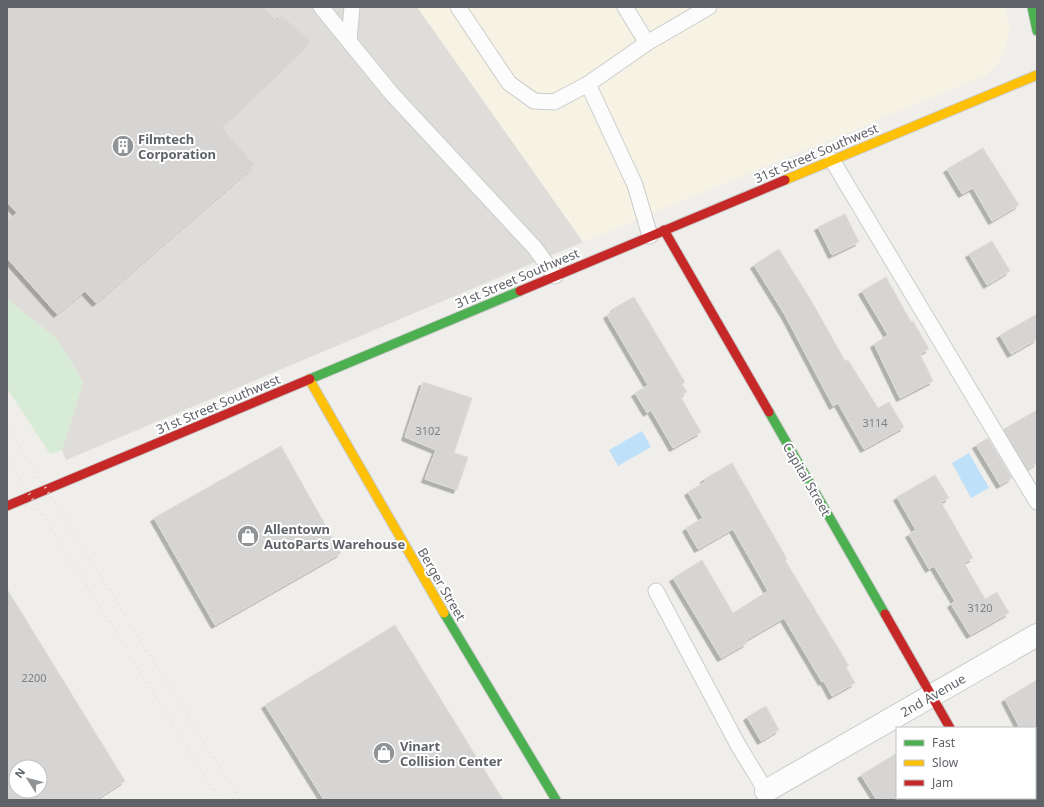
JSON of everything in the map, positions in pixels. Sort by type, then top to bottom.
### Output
[{"type":"street","points":[[1032,7],[1037,31]]},
{"type":"street","name":"31st Street Southwest","points":[[7,506],[1037,75]]},
{"type":"street","name":"Capital Street","points":[[657,233],[949,727]]},
{"type":"street","name":"Berger Street","points":[[309,379],[476,667],[556,800]]},
{"type":"street","name":"2nd Avenue","points":[[766,791],[1037,635]]},
{"type":"lane","points":[[321,7],[392,94],[535,248],[555,276]]},
{"type":"lane","points":[[349,40],[352,7]]},
{"type":"lane","points":[[458,7],[509,83],[534,101],[554,102],[588,84],[647,43],[709,7]]},
{"type":"lane","points":[[625,7],[647,43]]},
{"type":"lane","points":[[588,84],[657,233]]},
{"type":"lane","points":[[832,160],[1037,502]]},
{"type":"lane","points":[[656,591],[738,745],[766,791]]},
{"type":"shaded area","points":[[7,7],[417,7],[583,242],[66,460],[62,450],[83,382],[57,339],[7,299]]},
{"type":"shaded area","points":[[417,7],[1005,7],[1010,32],[1001,59],[986,75],[583,242]]},
{"type":"green space","points":[[7,299],[57,339],[83,382],[62,450],[50,454],[7,388]]},
{"type":"water","points":[[642,431],[651,447],[618,466],[609,450]]},
{"type":"water","points":[[969,453],[989,488],[971,498],[952,463]]},
{"type":"building","name":"Filmtech Corporation","points":[[7,7],[263,7],[277,21],[281,15],[311,41],[222,127],[255,165],[96,303],[85,291],[57,314],[7,258],[7,221],[17,213],[7,202]]},
{"type":"building","points":[[983,148],[1019,205],[992,221],[973,188],[962,194],[947,169]]},
{"type":"building","points":[[845,214],[859,242],[832,255],[818,227]]},
{"type":"building","points":[[992,241],[1010,271],[987,285],[969,254]]},
{"type":"building","points":[[779,249],[812,302],[845,361],[848,360],[878,408],[889,402],[904,427],[864,449],[838,403],[833,406],[785,315],[754,265]]},
{"type":"building","points":[[886,277],[911,322],[913,321],[929,349],[920,354],[933,381],[900,398],[874,344],[888,335],[862,291]]},
{"type":"building","points":[[634,297],[685,382],[682,384],[687,392],[680,396],[701,432],[673,448],[651,410],[647,413],[635,393],[648,385],[607,315],[615,310],[614,308]]},
{"type":"building","points":[[1037,314],[1037,339],[1011,354],[1000,335]]},
{"type":"building","points":[[423,382],[472,398],[454,453],[468,457],[457,490],[425,479],[436,450],[405,437]]},
{"type":"building","points":[[1037,410],[1037,463],[1028,469],[1004,429]]},
{"type":"building","points":[[988,438],[1012,478],[1000,485],[976,445]]},
{"type":"building","name":"Allentown AutoParts Warehouse","points":[[281,446],[341,553],[215,625],[154,518]]},
{"type":"building","points":[[732,463],[787,559],[785,560],[849,666],[846,667],[855,683],[832,696],[784,618],[746,640],[747,643],[721,658],[673,578],[702,560],[733,613],[768,591],[733,529],[698,549],[686,528],[703,518],[688,492],[705,482],[704,479]]},
{"type":"building","points":[[935,475],[949,498],[941,502],[973,558],[964,563],[985,599],[997,592],[1009,613],[970,635],[951,604],[955,601],[934,566],[929,569],[909,534],[916,530],[897,497]]},
{"type":"building","points":[[7,589],[125,781],[95,800],[7,800]]},
{"type":"building","name":"Vinart Collision Center","points":[[395,625],[503,800],[324,800],[265,705]]},
{"type":"building","points":[[1037,680],[1037,728],[1019,727],[1005,699]]},
{"type":"building","points":[[766,706],[779,730],[761,741],[747,717]]},
{"type":"building","points":[[896,754],[897,800],[877,800],[861,775]]},
{"type":"railway","points":[[7,426],[240,800]]},
{"type":"railway","points":[[7,458],[220,800]]},
{"type":"traffic: fast","points":[[1032,7],[1037,31]]},
{"type":"traffic: fast","points":[[310,379],[520,291]]},
{"type":"traffic: fast","points":[[769,412],[885,614]]},
{"type":"traffic: fast","points":[[444,613],[556,800]]},
{"type":"traffic: slow","points":[[785,180],[1037,75]]},
{"type":"traffic: slow","points":[[309,379],[444,613]]},
{"type":"traffic: jam","points":[[520,291],[785,180]]},
{"type":"traffic: jam","points":[[664,230],[769,412]]},
{"type":"traffic: jam","points":[[7,506],[310,379]]},
{"type":"traffic: jam","points":[[885,614],[949,727]]},
{"type":"place","name":"Filmtech Corporation","points":[[123,146]]},
{"type":"place","name":"Allentown AutoParts Warehouse","points":[[248,536]]},
{"type":"place","name":"Vinart Collision Center","points":[[384,753]]}]
